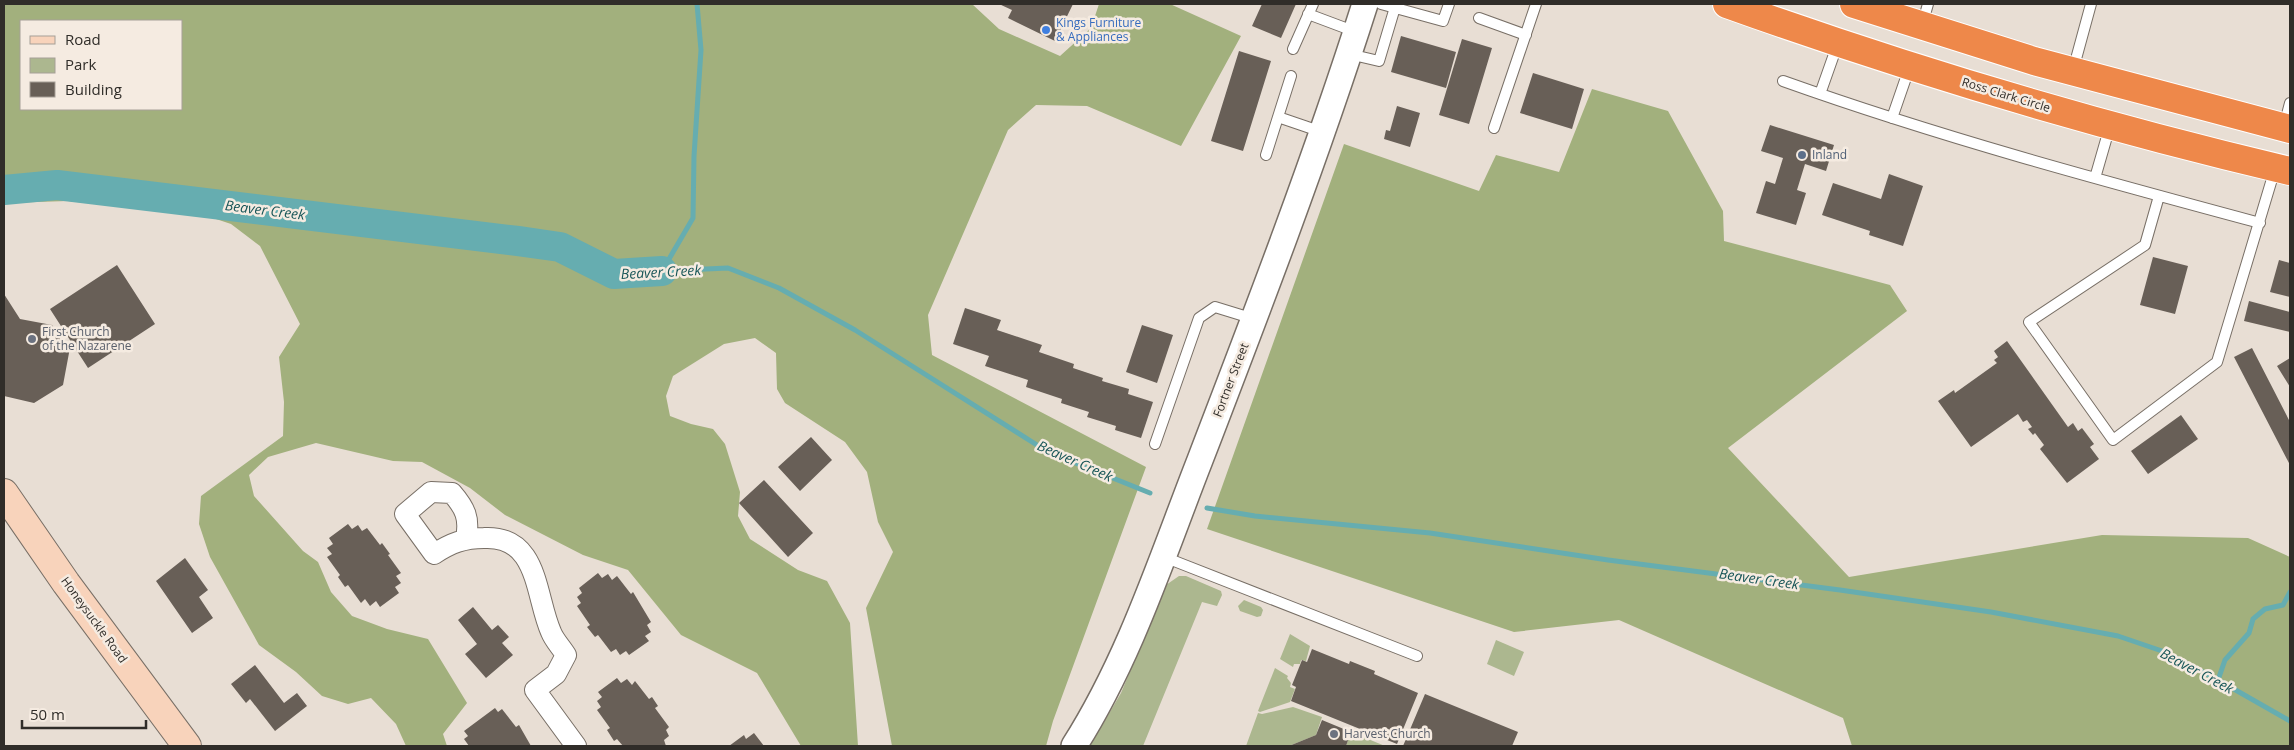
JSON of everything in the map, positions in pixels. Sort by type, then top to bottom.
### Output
[{"type":"highway","name":"Ross Clark Circle","points":[[1726,4],[1910,66],[2110,125],[2283,169]]},
{"type":"highway","points":[[1854,4],[1925,15],[2072,71],[2288,120],[2283,169]]},
{"type":"highway","points":[[1910,66],[1925,15]]},
{"type":"main road","name":"Honeysuckle Road","points":[[4,492],[72,590],[187,746]]},
{"type":"street","name":"Fortner Street","points":[[1074,746],[1118,666],[1162,557],[1254,320],[1323,132],[1365,4]]},
{"type":"street","points":[[466,538],[499,537],[524,554],[536,577],[542,607],[551,633],[566,655],[556,674],[536,690],[576,746]]},
{"type":"lane","points":[[1293,49],[1313,4]]},
{"type":"lane","points":[[1381,4],[1396,6],[1443,21],[1449,4]]},
{"type":"lane","points":[[1494,128],[1536,4]]},
{"type":"lane","points":[[2072,71],[2091,4]]},
{"type":"lane","points":[[1308,14],[1379,61],[1396,6]]},
{"type":"lane","points":[[1479,18],[1526,35]]},
{"type":"lane","points":[[1820,94],[1838,42]]},
{"type":"lane","points":[[1892,118],[1910,66]]},
{"type":"lane","points":[[1266,155],[1291,76]]},
{"type":"lane","points":[[1783,81],[1892,118],[2095,178],[2260,223]]},
{"type":"lane","points":[[1278,118],[1323,132]]},
{"type":"lane","points":[[2095,178],[2110,125]]},
{"type":"lane","points":[[2159,196],[2145,245],[2028,322],[2113,440],[2217,362],[2260,223],[2283,169]]},
{"type":"lane","points":[[1155,444],[1199,318],[1215,307],[1254,320]]},
{"type":"lane","points":[[1162,557],[1417,656]]},
{"type":"green space","points":[[4,4],[972,4],[999,29],[1060,56],[1091,28],[1099,4],[1170,4],[1241,36],[1181,146],[1087,106],[1036,105],[1008,130],[928,315],[932,355],[1146,467],[1053,721],[1046,746],[892,746],[866,608],[893,552],[878,522],[867,472],[845,442],[785,403],[777,389],[776,353],[755,338],[724,344],[673,376],[666,396],[670,416],[691,424],[713,429],[725,444],[740,492],[738,516],[750,539],[798,570],[827,581],[850,623],[858,746],[801,746],[757,673],[681,635],[628,570],[583,555],[505,515],[470,488],[422,462],[393,461],[316,443],[268,457],[249,475],[254,496],[303,551],[318,562],[331,592],[352,616],[387,629],[428,639],[467,703],[443,734],[447,746],[406,746],[396,724],[371,698],[348,704],[322,696],[296,672],[259,645],[210,557],[199,524],[201,496],[283,436],[284,402],[279,357],[300,324],[260,246],[231,224],[207,216],[68,201],[4,203]]},
{"type":"green space","points":[[1592,89],[1668,111],[1723,211],[1724,241],[1890,285],[1907,311],[1728,448],[1849,577],[2102,535],[2248,538],[2290,557],[2290,746],[1852,746],[1843,718],[1619,620],[1514,632],[1207,529],[1344,144],[1479,191],[1496,155],[1559,172]]},
{"type":"green space","points":[[1179,576],[1186,576],[1221,591],[1222,595],[1217,606],[1202,602],[1143,746],[1090,746],[1121,693],[1166,585]]},
{"type":"green space","points":[[1244,600],[1261,607],[1263,610],[1261,616],[1257,617],[1240,611],[1238,606]]},
{"type":"green space","points":[[1290,634],[1310,646],[1306,661],[1301,660],[1300,664],[1294,664],[1293,667],[1280,659]]},
{"type":"green space","points":[[1496,640],[1524,652],[1514,676],[1487,664]]},
{"type":"green space","points":[[1275,668],[1288,676],[1287,678],[1291,683],[1290,687],[1295,689],[1290,702],[1260,712],[1258,711]]},
{"type":"green space","points":[[1293,707],[1322,717],[1316,735],[1289,746],[1246,746],[1258,713],[1262,714]]},
{"type":"green space","points":[[1351,732],[1385,746],[1346,746]]},
{"type":"building","name":"Kings Furniture & Appliances","points":[[999,4],[1073,4],[1055,41],[1008,18],[1012,10]]},
{"type":"building","points":[[1262,4],[1296,4],[1281,38],[1252,26]]},
{"type":"building","points":[[1401,36],[1456,52],[1446,88],[1391,72]]},
{"type":"building","points":[[1462,39],[1492,48],[1469,124],[1439,115]]},
{"type":"building","points":[[1239,51],[1271,61],[1243,151],[1211,141]]},
{"type":"building","points":[[1533,73],[1584,89],[1572,129],[1520,113]]},
{"type":"building","points":[[1397,106],[1420,113],[1410,147],[1384,139],[1386,130],[1390,131]]},
{"type":"building","name":"Inland","points":[[1770,125],[1834,145],[1826,171],[1805,164],[1797,190],[1806,193],[1796,225],[1756,213],[1766,181],[1775,184],[1783,158],[1761,151]]},
{"type":"building","points":[[1889,174],[1923,186],[1903,246],[1869,235],[1870,231],[1822,215],[1833,183],[1881,199]]},
{"type":"building","points":[[2153,257],[2188,266],[2175,314],[2140,305]]},
{"type":"building","points":[[2279,260],[2290,263],[2290,297],[2270,292]]},
{"type":"building","points":[[117,265],[155,324],[88,368],[50,309]]},
{"type":"building","name":"First Church of the Nazarene","points":[[4,294],[20,319],[52,325],[69,353],[63,385],[34,403],[4,396]]},
{"type":"building","points":[[2249,301],[2290,312],[2290,332],[2244,321]]},
{"type":"building","points":[[965,308],[1001,320],[997,330],[1042,345],[1039,352],[1074,364],[1073,368],[1103,378],[1102,381],[1129,389],[1128,394],[1153,402],[1141,438],[1115,430],[1116,426],[1087,417],[1089,412],[1061,403],[1062,399],[1026,387],[1028,380],[985,366],[989,356],[953,344]]},
{"type":"building","points":[[1142,325],[1173,335],[1157,383],[1126,372]]},
{"type":"building","points":[[2007,341],[2068,427],[2073,423],[2078,431],[2082,428],[2094,444],[2090,447],[2099,459],[2067,483],[2040,449],[2044,445],[2035,433],[2033,435],[2028,429],[2032,427],[2027,420],[2023,422],[2018,414],[1971,447],[1938,401],[1954,390],[1955,393],[1997,363],[1994,360],[1998,357],[1994,351]]},
{"type":"building","points":[[2252,348],[2290,422],[2290,465],[2234,357]]},
{"type":"building","points":[[2290,358],[2290,387],[2277,366]]},
{"type":"building","points":[[2181,415],[2198,439],[2148,474],[2131,451]]},
{"type":"building","points":[[811,437],[832,460],[800,491],[778,467]]},
{"type":"building","points":[[764,480],[813,533],[788,557],[739,503]]},
{"type":"building","points":[[348,524],[352,529],[358,525],[362,531],[367,528],[380,545],[382,543],[401,573],[396,576],[401,583],[395,587],[399,593],[380,607],[376,601],[370,606],[365,599],[361,603],[348,585],[345,587],[338,577],[340,575],[327,557],[332,554],[327,548],[333,544],[329,538]]},
{"type":"building","points":[[185,558],[208,590],[199,597],[213,618],[192,633],[156,581]]},
{"type":"building","points":[[598,573],[602,578],[608,574],[612,580],[617,576],[631,594],[633,592],[651,622],[647,625],[651,632],[645,636],[649,641],[629,655],[626,651],[620,655],[616,649],[611,652],[598,635],[595,637],[587,627],[590,625],[577,606],[581,603],[577,597],[582,593],[579,588]]},
{"type":"building","points":[[473,607],[492,630],[498,625],[509,637],[502,643],[513,655],[486,678],[465,654],[477,644],[458,620]]},
{"type":"building","points":[[1312,649],[1349,664],[1350,661],[1375,671],[1374,674],[1418,693],[1397,744],[1291,701],[1296,687],[1292,685],[1302,660],[1307,662]]},
{"type":"building","points":[[255,665],[284,703],[297,693],[307,706],[275,731],[250,699],[246,703],[231,684]]},
{"type":"building","points":[[617,678],[621,683],[627,679],[632,685],[635,681],[649,699],[652,697],[658,706],[655,708],[669,727],[666,730],[669,736],[664,740],[666,746],[623,746],[617,739],[614,741],[607,730],[610,728],[597,710],[601,707],[597,701],[602,697],[598,692]]},
{"type":"building","points":[[1425,694],[1518,732],[1512,746],[1403,746]]},
{"type":"building","points":[[495,708],[498,712],[502,709],[516,727],[519,725],[531,746],[469,746],[464,739],[468,736],[464,731]]},
{"type":"building","name":"Harvest Church","points":[[1322,720],[1351,732],[1346,746],[1289,746],[1316,735]]},
{"type":"building","points":[[754,733],[764,746],[729,746],[744,735],[746,739]]},
{"type":"waterway","points":[[662,271],[693,218],[694,156],[701,50],[697,4]]},
{"type":"waterway","name":"Beaver Creek","points":[[4,190],[57,185],[518,241],[560,247],[614,274],[662,271]]},
{"type":"waterway","name":"Beaver Creek","points":[[662,271],[728,268],[779,288],[855,330],[1048,452],[1150,493]]},
{"type":"waterway","name":"Beaver Creek","points":[[1207,508],[1255,516],[1430,533],[1608,560],[1840,590],[1991,612],[2118,636],[2165,652],[2290,721]]},
{"type":"waterway","points":[[2218,680],[2225,660],[2249,633],[2253,619],[2265,609],[2283,605],[2290,592]]},
{"type":"place","name":"Kings Furniture & Appliances","points":[[1046,30]]},
{"type":"place","name":"Inland","points":[[1802,155]]},
{"type":"place","name":"First Church of the Nazarene","points":[[32,339]]},
{"type":"place","name":"Harvest Church","points":[[1334,734]]}]
